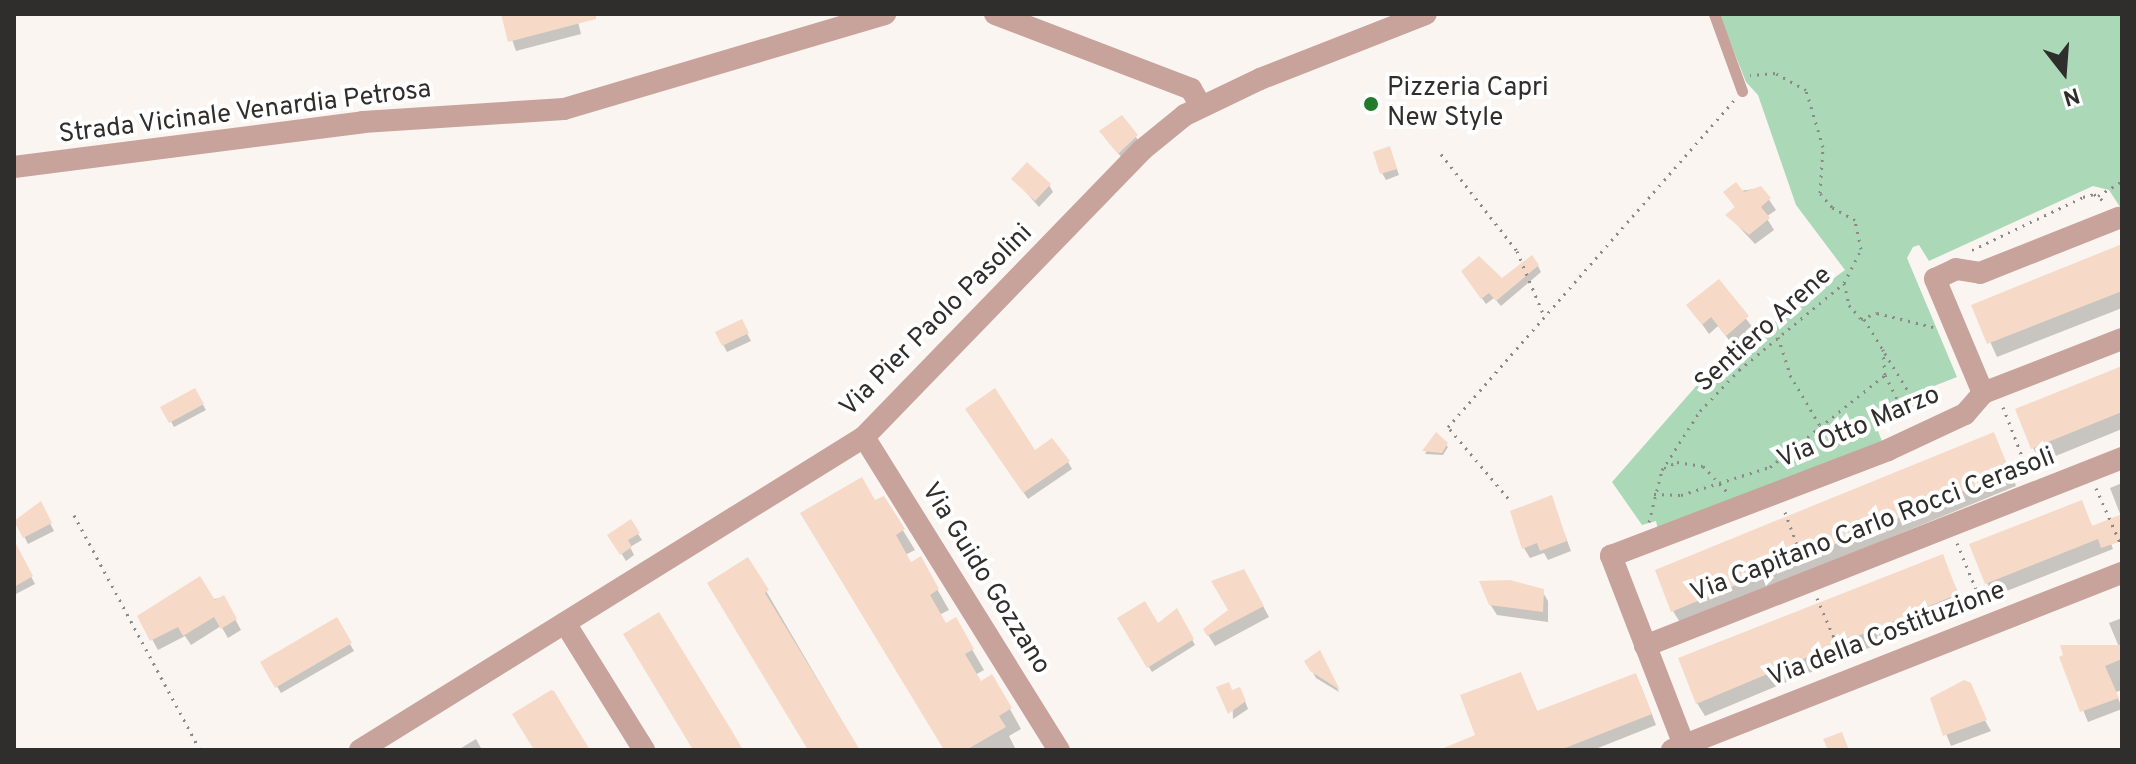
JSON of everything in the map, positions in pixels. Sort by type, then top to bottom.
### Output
[{"type":"street","name":"Strada Vicinale Venardia Petrosa","points":[[14,167],[363,122],[531,114],[885,14]]},
{"type":"street","points":[[995,14],[1191,89],[1201,106]]},
{"type":"street","name":"Via Pier Paolo Pasolini","points":[[360,750],[864,437],[1142,150],[1201,106],[1426,14]]},
{"type":"street","points":[[1983,393],[1935,279],[1956,269],[1980,273],[2116,219]]},
{"type":"street","name":"Via Otto Marzo","points":[[1645,646],[1611,556],[1734,510],[1965,414],[1983,393],[2122,339]]},
{"type":"street","name":"Via Guido Gozzano","points":[[864,437],[1059,750]]},
{"type":"street","name":"Via Capitano Carlo Rocci Cerasoli","points":[[1645,646],[2122,458]]},
{"type":"street","name":"Via della Costituzione","points":[[1680,748],[2122,573]]},
{"type":"street","points":[[565,623],[644,750]]},
{"type":"street","points":[[1645,646],[1680,748]]},
{"type":"lane","points":[[1714,14],[1742,91]]},
{"type":"path","name":"Sentiero Arene","points":[[1653,541],[1648,520],[1662,470],[1700,411],[1778,337],[1844,283],[1856,267],[1860,233],[1855,220],[1832,207],[1820,193],[1823,147],[1810,97],[1789,77],[1735,70]]},
{"type":"path","points":[[1508,498],[1448,427],[1742,91]]},
{"type":"path","points":[[1441,154],[1517,251],[1544,316]]},
{"type":"path","points":[[1956,269],[1981,243],[2083,197],[2098,196],[2122,181]]},
{"type":"path","points":[[2098,196],[2116,219]]},
{"type":"path","points":[[1844,283],[1853,312],[1864,319],[1883,348],[1927,429]]},
{"type":"path","points":[[1864,319],[1877,313],[1936,327],[1952,321]]},
{"type":"path","points":[[1778,337],[1790,375],[1822,429]]},
{"type":"path","points":[[1883,348],[1885,375],[1898,401]]},
{"type":"path","points":[[1654,494],[1681,495],[1770,467],[1786,450],[1822,429],[1885,375]]},
{"type":"path","points":[[1662,470],[1677,462],[1696,464],[1723,482],[1734,510]]},
{"type":"path","points":[[2089,472],[2122,547]]},
{"type":"path","points":[[74,515],[200,750]]},
{"type":"path","points":[[1950,526],[1991,625]]},
{"type":"green space","points":[[1719,14],[2122,14],[2122,210],[2109,190],[2093,186],[1929,261],[1919,245],[1913,247],[1907,258],[1957,377],[1916,393],[1921,405],[1875,423],[1883,444],[1658,530],[1656,521],[1642,525],[1612,482],[1712,368],[1845,270],[1796,205],[1758,95],[1746,82]]},
{"type":"building","points":[[501,14],[596,14],[596,19],[508,42]]},
{"type":"building","points":[[1122,115],[1138,135],[1118,154],[1099,131]]},
{"type":"building","points":[[1390,146],[1397,169],[1380,174],[1373,152]]},
{"type":"building","points":[[1027,162],[1051,184],[1035,201],[1011,179]]},
{"type":"building","points":[[1736,182],[1744,192],[1761,186],[1771,198],[1761,207],[1770,218],[1749,235],[1725,215],[1735,207],[1723,192]]},
{"type":"building","points":[[2122,244],[2122,291],[1987,344],[1971,305]]},
{"type":"building","points":[[1532,255],[1539,265],[1496,301],[1489,293],[1481,299],[1461,271],[1479,256],[1502,278]]},
{"type":"building","points":[[1719,279],[1749,316],[1726,336],[1711,317],[1702,325],[1686,305]]},
{"type":"building","points":[[742,319],[749,333],[722,346],[715,332]]},
{"type":"building","points":[[2122,366],[2122,412],[2031,449],[2015,409]]},
{"type":"building","points":[[195,388],[204,404],[169,423],[160,407]]},
{"type":"building","points":[[995,388],[1035,450],[1052,438],[1070,461],[1023,493],[965,409]]},
{"type":"building","points":[[1436,432],[1448,443],[1442,453],[1422,451]]},
{"type":"building","points":[[1994,432],[2010,472],[1671,612],[1655,570]]},
{"type":"building","points":[[862,477],[875,500],[884,496],[905,529],[896,535],[911,562],[921,556],[939,589],[930,595],[946,623],[956,617],[974,649],[965,654],[981,681],[992,674],[1012,708],[999,716],[1006,727],[966,750],[944,750],[800,513]]},
{"type":"building","points":[[1552,495],[1567,541],[1540,551],[1537,543],[1522,549],[1510,511]]},
{"type":"building","points":[[2082,500],[2092,526],[2122,514],[2122,541],[2101,548],[2098,539],[1985,584],[1969,544]]},
{"type":"building","points":[[41,501],[52,523],[23,538],[14,521]]},
{"type":"building","points":[[631,519],[640,533],[628,540],[632,547],[620,555],[607,535]]},
{"type":"building","points":[[14,540],[33,576],[14,587]]},
{"type":"building","points":[[1943,554],[1958,594],[1696,704],[1678,658]]},
{"type":"building","points":[[748,557],[769,590],[765,593],[860,750],[808,750],[707,583]]},
{"type":"building","points":[[1244,569],[1264,606],[1207,636],[1203,629],[1228,610],[1211,581]]},
{"type":"building","points":[[200,576],[215,600],[224,595],[237,619],[221,629],[214,617],[183,636],[178,627],[150,641],[137,616]]},
{"type":"building","points":[[1510,580],[1544,589],[1543,612],[1489,605],[1479,581]]},
{"type":"building","points":[[1145,601],[1158,623],[1177,608],[1194,639],[1147,668],[1117,618]]},
{"type":"building","points":[[659,612],[743,750],[693,750],[623,634]]},
{"type":"building","points":[[337,617],[352,643],[275,688],[260,662]]},
{"type":"building","points":[[2060,645],[2122,645],[2122,659],[2105,666],[2119,698],[2080,712],[2059,657],[2063,655]]},
{"type":"building","points":[[1320,650],[1340,690],[1310,671],[1304,661]]},
{"type":"building","points":[[1521,672],[1537,711],[1636,673],[1652,714],[1560,750],[1439,750],[1475,735],[1460,695]]},
{"type":"building","points":[[1964,680],[1971,683],[1987,720],[1943,736],[1930,698]]},
{"type":"building","points":[[1229,682],[1232,690],[1240,687],[1246,701],[1228,714],[1216,687]]},
{"type":"building","points":[[551,690],[590,750],[534,750],[512,714]]},
{"type":"building","points":[[1842,732],[1849,750],[1828,750],[1823,739]]},
{"type":"place","name":"Pizzeria Capri New Style","points":[[1371,104]]}]
